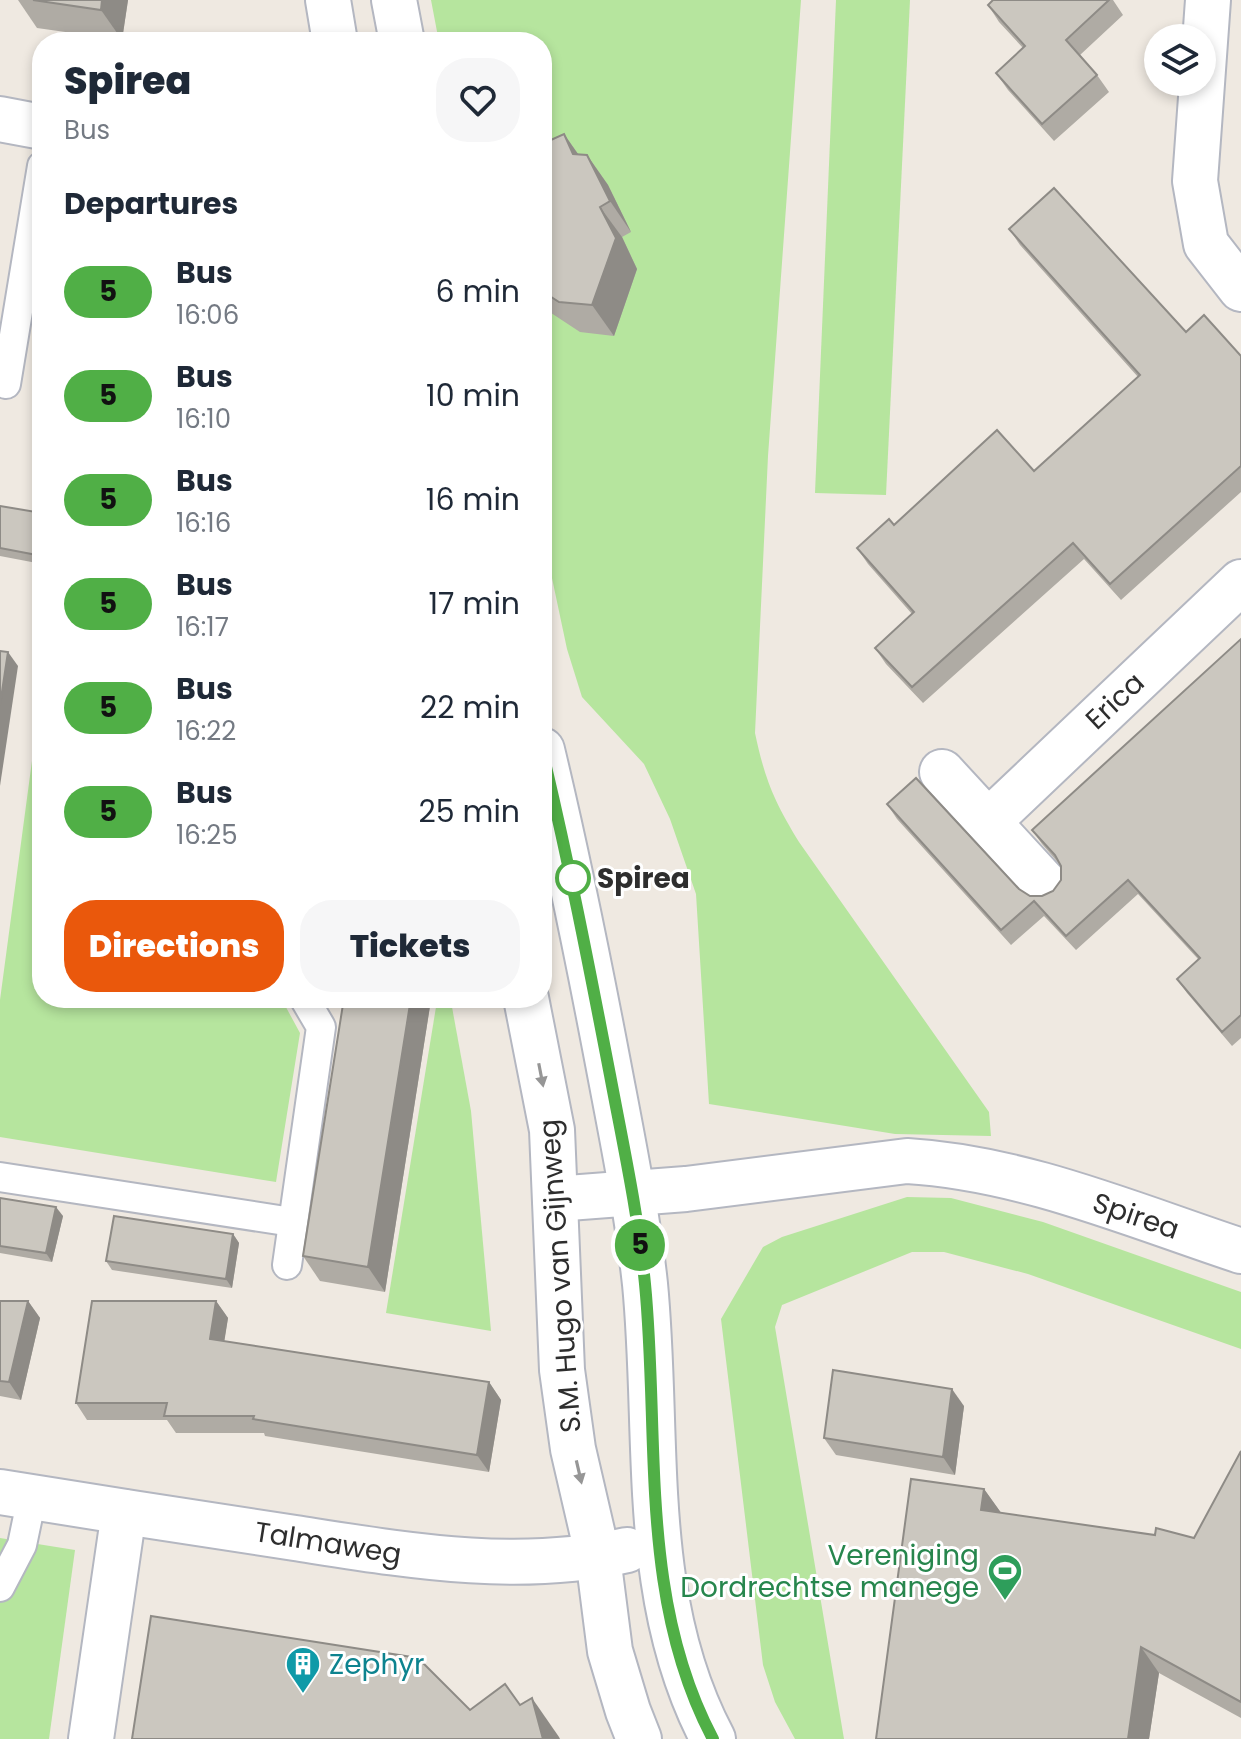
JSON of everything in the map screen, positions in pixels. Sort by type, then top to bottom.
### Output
[{"type":"street","points":[[328,0],[333,32]]},
{"type":"street","points":[[394,0],[400,32]]},
{"type":"street","points":[[1208,0],[1195,181],[1206,244],[1241,289]]},
{"type":"street","points":[[0,119],[32,125]]},
{"type":"street","name":"Erica","points":[[990,820],[1241,582]]},
{"type":"street","points":[[942,772],[990,820],[1047,886]]},
{"type":"street","points":[[552,791],[572,873],[633,1193],[645,1285],[658,1544],[674,1640],[696,1706],[713,1739]]},
{"type":"street","name":"S.M. Hugo van Gijnweg","points":[[528,1008],[552,1130],[562,1370],[573,1449],[598,1557],[610,1651],[639,1739]]},
{"type":"street","name":"Spirea","points":[[555,1199],[633,1193],[907,1161],[935,1163],[1053,1187],[1241,1251]]},
{"type":"street","name":"Talmaweg","points":[[16,1495],[414,1556],[494,1563],[598,1557],[658,1544]]},
{"type":"street","points":[[91,1739],[124,1512]]},
{"type":"lane","points":[[6,384],[32,227]]},
{"type":"lane","points":[[287,1265],[321,1027],[310,1008]]},
{"type":"lane","points":[[0,1177],[292,1222]]},
{"type":"lane","points":[[0,1587],[22,1545],[16,1495]]},
{"type":"green space","points":[[431,0],[801,0],[768,456],[755,733],[767,777],[790,827],[989,1112],[991,1136],[895,1134],[709,1104],[696,894],[670,819],[644,764],[582,697],[567,649],[552,578],[552,32],[437,32]]},
{"type":"green space","points":[[836,0],[910,0],[886,495],[815,493]]},
{"type":"green space","points":[[32,761],[32,1008],[286,1008],[300,1033],[276,1182],[0,1137],[0,1000]]},
{"type":"green space","points":[[436,1008],[452,1008],[471,1111],[491,1331],[386,1313]]},
{"type":"green space","points":[[907,1197],[951,1198],[1043,1222],[1241,1292],[1241,1349],[1028,1274],[944,1252],[912,1252],[782,1305],[775,1327],[844,1739],[795,1739],[775,1702],[763,1665],[721,1319],[763,1247],[782,1237]]},
{"type":"green space","points":[[0,1538],[75,1550],[49,1739],[0,1739]]},
{"type":"building","points":[[33,0],[102,0],[101,10]]},
{"type":"building","points":[[993,0],[1109,0],[1066,40],[1097,75],[1042,124],[996,73],[1025,46],[988,5]]},
{"type":"building","points":[[564,134],[573,154],[587,155],[610,201],[600,207],[616,238],[592,305],[559,302],[552,297],[552,139]]},
{"type":"building","points":[[1054,188],[1186,332],[1204,315],[1241,356],[1241,466],[1110,584],[1073,543],[912,687],[875,648],[914,612],[857,548],[889,519],[894,525],[997,430],[1034,471],[1140,375],[1009,229]]},
{"type":"building","points":[[0,506],[32,511],[32,554],[0,548]]},
{"type":"building","points":[[1241,639],[1241,1015],[1222,1032],[1177,979],[1200,958],[1128,880],[1066,936],[1034,901],[1001,930],[887,804],[916,778],[1019,889],[1030,896],[1042,896],[1053,891],[1061,880],[1061,866],[1032,830]]},
{"type":"building","points":[[0,651],[8,652],[0,705]]},
{"type":"building","points":[[342,1008],[409,1008],[368,1267],[303,1256]]},
{"type":"building","points":[[0,1198],[56,1207],[46,1253],[0,1246]]},
{"type":"building","points":[[114,1216],[233,1234],[226,1279],[106,1261]]},
{"type":"building","points":[[0,1301],[28,1301],[9,1382],[0,1381]]},
{"type":"building","points":[[92,1301],[216,1301],[210,1339],[489,1382],[477,1455],[253,1419],[254,1416],[164,1416],[167,1403],[76,1403]]},
{"type":"building","points":[[833,1370],[952,1389],[943,1457],[824,1438]]},
{"type":"building","points":[[1241,1451],[1241,1702],[1141,1647],[1128,1739],[876,1739],[911,1479],[984,1489],[981,1510],[1155,1535],[1156,1528],[1194,1538]]},
{"type":"building","points":[[151,1616],[418,1658],[470,1710],[505,1684],[520,1705],[532,1698],[543,1739],[132,1739]]},
{"type":"bus line","name":"5","points":[[552,791],[572,873],[633,1193],[645,1285],[658,1544],[674,1640],[696,1706],[713,1739]]},
{"type":"place","name":"Spirea","points":[[573,878]]},
{"type":"place","name":"Vereniging Dordrechtse manege","points":[[1005,1602]]},
{"type":"place","name":"Zephyr","points":[[303,1695]]}]
